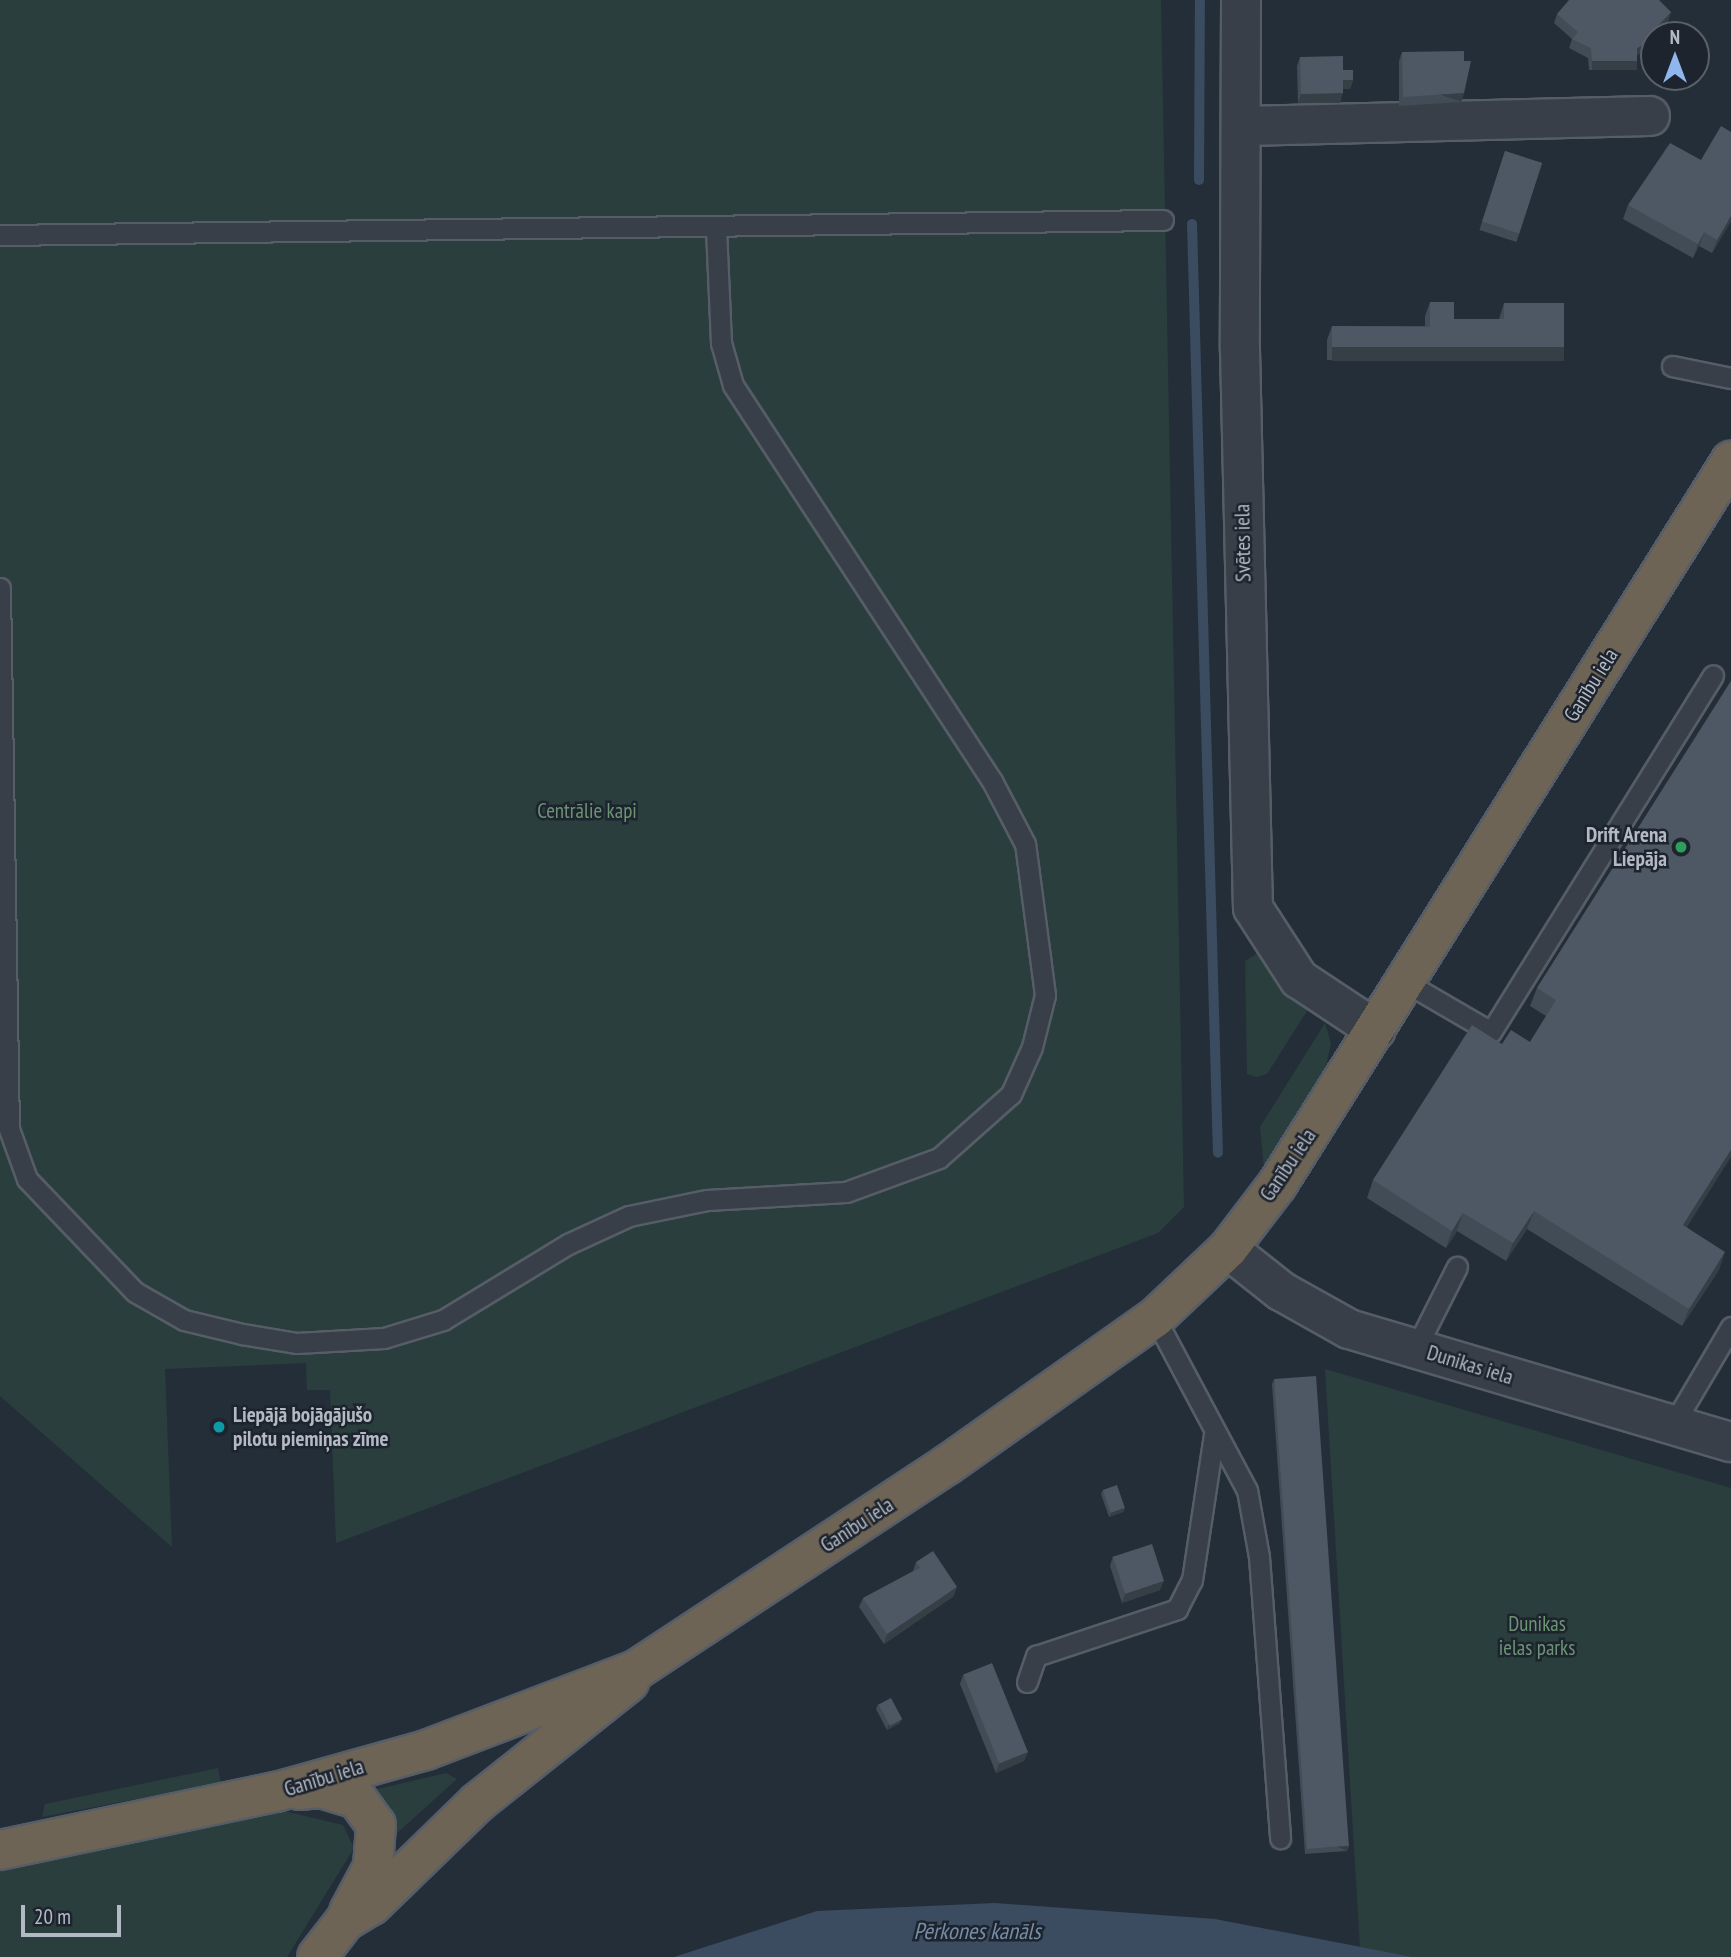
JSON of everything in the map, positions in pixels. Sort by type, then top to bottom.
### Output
[{"type":"highway","name":"Ganību iela","points":[[0,1850],[276,1792],[489,1730],[636,1670],[947,1465],[1155,1318],[1228,1249],[1376,1030],[1731,461]]},
{"type":"highway","name":"Ganību iela","points":[[317,1957],[345,1921],[372,1905],[478,1801],[622,1691],[636,1670]]},
{"type":"highway","points":[[276,1792],[321,1788],[358,1799],[376,1825],[373,1867],[345,1921]]},
{"type":"street","name":"Svētes iela","points":[[1241,0],[1244,126],[1240,350],[1253,908],[1299,979],[1376,1030]]},
{"type":"street","points":[[1244,126],[1650,116]]},
{"type":"street","name":"Dunikas iela","points":[[1228,1249],[1280,1291],[1349,1329],[1731,1442]]},
{"type":"lane","points":[[0,235],[716,229],[1163,220]]},
{"type":"lane","points":[[0,588],[9,1129],[27,1179],[135,1293],[184,1320],[242,1334],[297,1343],[384,1338],[443,1320],[569,1244],[629,1216],[707,1200],[846,1192],[939,1158],[1011,1094],[1032,1047],[1045,995],[1025,844],[992,781],[733,385],[721,343],[716,229]]},
{"type":"lane","points":[[1672,366],[1731,378]]},
{"type":"lane","points":[[1405,982],[1491,1032],[1713,676]]},
{"type":"lane","points":[[1416,1348],[1457,1267]]},
{"type":"lane","points":[[1155,1318],[1214,1435],[1247,1490],[1259,1557],[1280,1838]]},
{"type":"lane","points":[[1673,1425],[1731,1327]]},
{"type":"lane","points":[[1027,1682],[1036,1656],[1177,1609],[1192,1580],[1214,1435]]},
{"type":"green space","name":"Centrālie kapi","points":[[0,0],[1161,0],[1184,1207],[1158,1233],[336,1543],[330,1390],[307,1390],[306,1363],[165,1369],[172,1547],[0,1396]]},
{"type":"green space","points":[[1261,951],[1307,1011],[1267,1074],[1256,1077],[1247,1074],[1245,961]]},
{"type":"green space","points":[[1325,1023],[1331,1043],[1325,1071],[1264,1169],[1260,1127]]},
{"type":"green space","name":"Dunikas ielas parks","points":[[1325,1369],[1731,1488],[1731,1957],[1413,1957],[1360,1947]]},
{"type":"green space","points":[[218,1768],[221,1783],[42,1817],[45,1804]]},
{"type":"green space","points":[[446,1773],[457,1779],[395,1835],[369,1791]]},
{"type":"green space","points":[[284,1811],[343,1825],[354,1848],[287,1957],[0,1957],[0,1870]]},
{"type":"water","name":"Pērkones kanāls","points":[[995,1903],[1215,1919],[1413,1957],[674,1957],[817,1911]]},
{"type":"building","points":[[1569,0],[1659,0],[1671,12],[1662,21],[1640,21],[1637,61],[1592,61],[1591,48],[1572,39],[1578,32],[1557,14]]},
{"type":"building","points":[[1464,51],[1464,61],[1471,61],[1464,93],[1403,97],[1402,52]]},
{"type":"building","points":[[1343,56],[1343,70],[1353,70],[1353,80],[1343,80],[1343,93],[1301,94],[1300,57]]},
{"type":"building","points":[[1721,126],[1731,132],[1731,216],[1717,240],[1704,232],[1698,244],[1628,205],[1670,143],[1701,160]]},
{"type":"building","points":[[1505,151],[1542,163],[1519,233],[1482,221]]},
{"type":"building","points":[[1430,302],[1454,302],[1454,319],[1504,319],[1504,303],[1564,303],[1564,347],[1332,347],[1332,326],[1430,327]]},
{"type":"building","points":[[1731,681],[1731,1150],[1683,1225],[1725,1252],[1689,1309],[1534,1211],[1513,1243],[1463,1213],[1452,1231],[1373,1180],[1472,1025],[1502,1044],[1511,1030],[1530,1042],[1556,1000],[1537,988]]},
{"type":"building","points":[[1316,1376],[1349,1846],[1307,1849],[1274,1379]]},
{"type":"building","points":[[1117,1485],[1125,1508],[1111,1513],[1103,1490]]},
{"type":"building","points":[[1152,1544],[1164,1581],[1125,1594],[1113,1557]]},
{"type":"building","points":[[933,1551],[957,1587],[887,1634],[863,1598],[920,1568],[916,1562]]},
{"type":"building","points":[[992,1663],[1028,1752],[999,1764],[963,1675]]},
{"type":"building","points":[[891,1698],[902,1719],[890,1726],[879,1705]]},
{"type":"waterway","points":[[1199,180],[1200,0]]},
{"type":"waterway","points":[[1192,224],[1218,1153]]},
{"type":"place","name":"Drift Arena Liepāja","points":[[1681,847]]},
{"type":"place","name":"Liepājā bojāgājušo pilotu piemiņas zīme","points":[[219,1427]]}]
